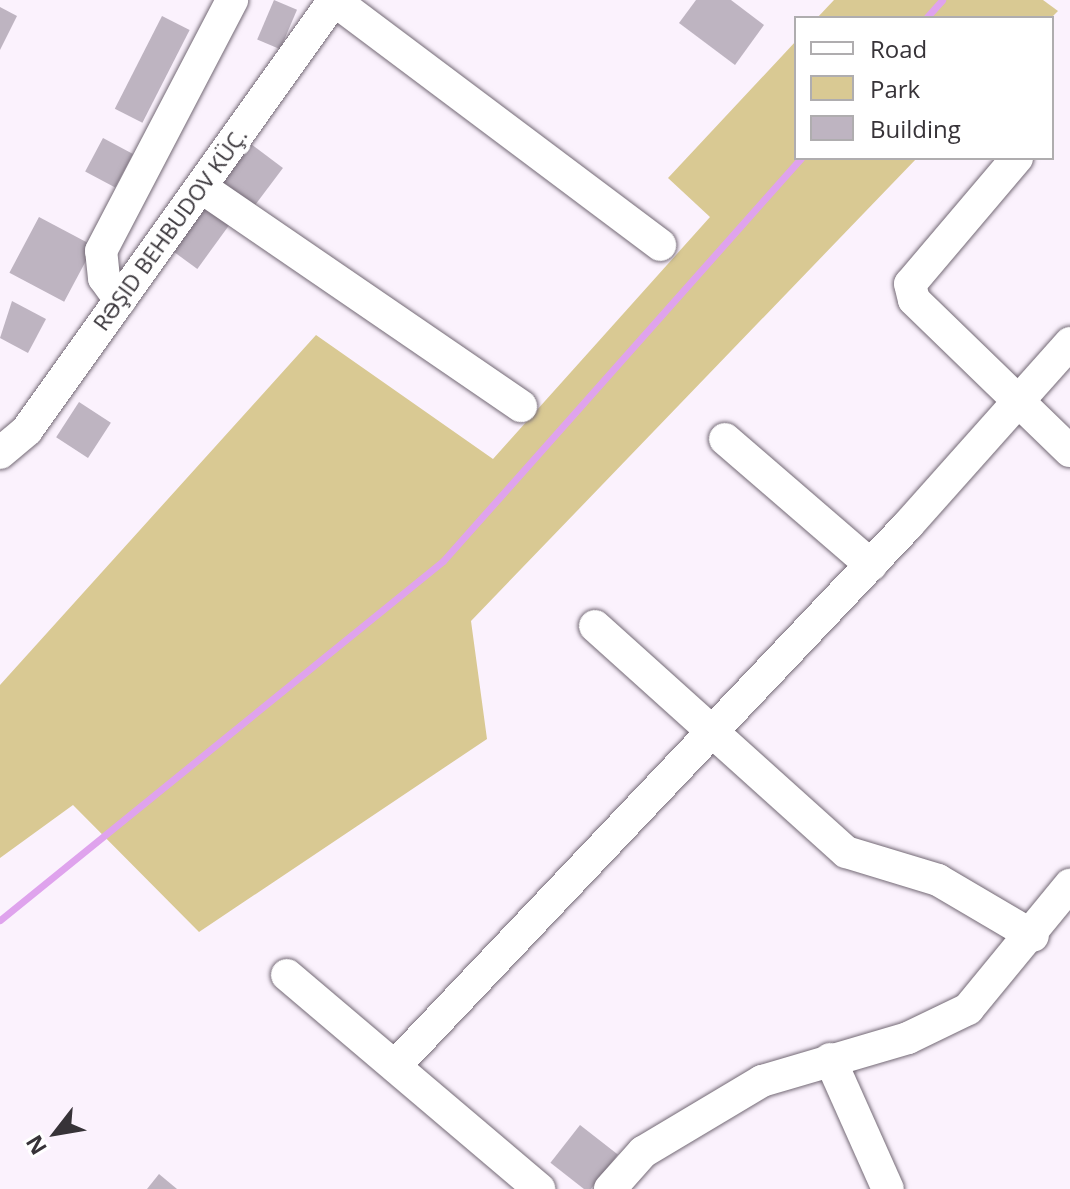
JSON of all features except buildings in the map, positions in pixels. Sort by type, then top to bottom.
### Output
[{"type":"street","points":[[120,300],[104,278],[101,251],[232,0]]},
{"type":"street","points":[[334,0],[660,245]]},
{"type":"street","name":"RƏŞID BEHBUDOV KÜÇ.","points":[[0,453],[27,430],[334,0]]},
{"type":"street","points":[[1015,160],[910,284],[914,300],[1070,451]]},
{"type":"street","points":[[201,187],[521,406]]},
{"type":"street","points":[[395,1066],[871,565],[1070,343]]},
{"type":"street","points":[[725,439],[871,565]]},
{"type":"street","points":[[595,626],[714,728],[846,852],[938,880],[1033,936]]},
{"type":"street","points":[[610,1189],[643,1152],[762,1081],[928,1031],[968,1009],[1033,936],[1070,887]]},
{"type":"street","points":[[287,975],[539,1189]]},
{"type":"street","points":[[830,1059],[888,1189]]},
{"type":"green space","points":[[834,0],[1043,0],[1058,11],[1053,16],[819,16]]},
{"type":"green space","points":[[794,43],[794,160],[915,160],[471,621],[487,739],[199,932],[73,805],[0,858],[0,685],[316,335],[493,459],[710,217],[668,178]]},
{"type":"waterway","points":[[928,16],[942,0]]},
{"type":"waterway","points":[[0,920],[443,561],[799,160]]}]
